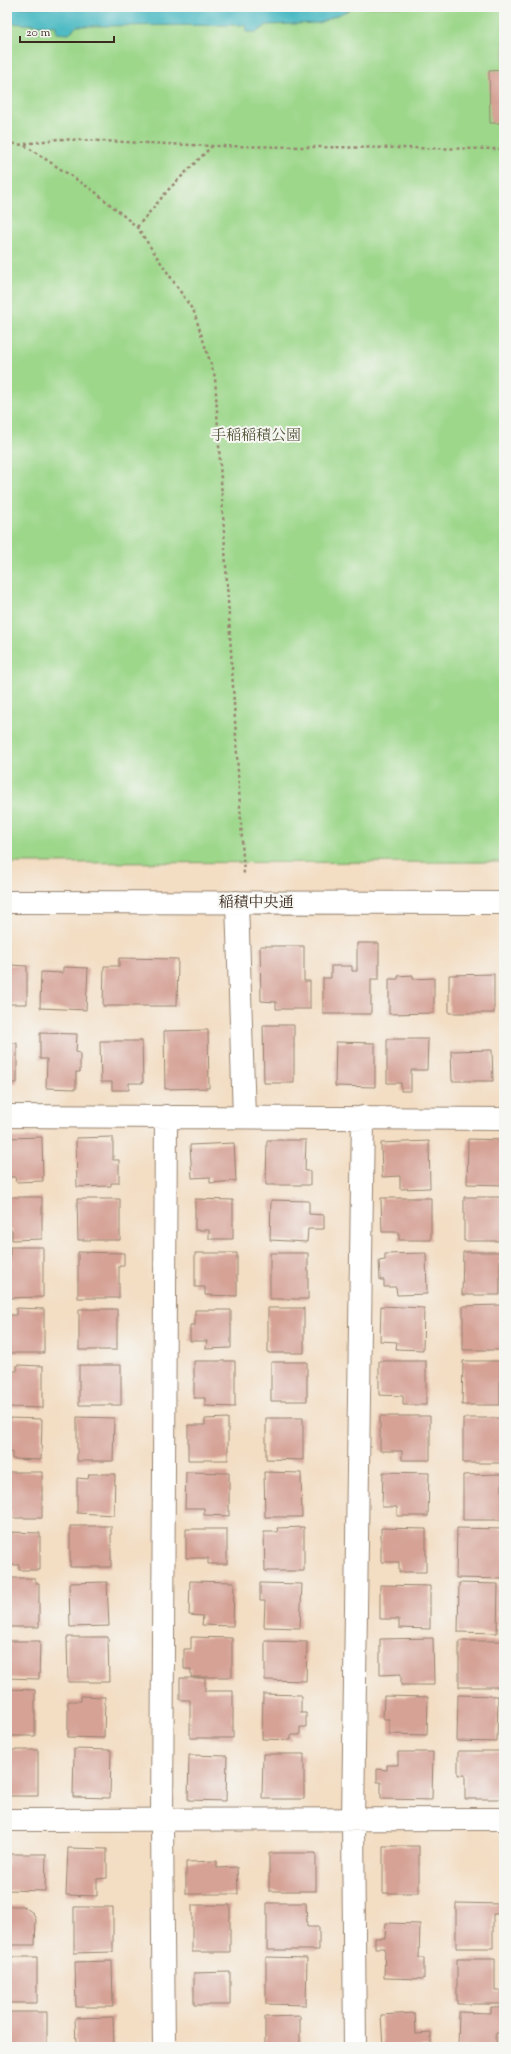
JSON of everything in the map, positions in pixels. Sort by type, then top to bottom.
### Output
[{"type":"street","name":"稲積中央通","points":[[7,902],[504,903]]},
{"type":"street","points":[[237,902],[244,1117]]},
{"type":"street","points":[[7,1116],[504,1119]]},
{"type":"street","points":[[164,2047],[162,1820],[166,1116]]},
{"type":"street","points":[[355,2047],[353,1820],[363,1117]]},
{"type":"street","points":[[7,1820],[504,1819]]},
{"type":"path","points":[[7,143],[24,145],[58,139],[212,146],[504,149]]},
{"type":"path","points":[[24,145],[94,191],[137,227],[194,312],[215,377],[244,875]]},
{"type":"path","points":[[137,227],[169,189],[212,146]]},
{"type":"path","points":[[504,489],[504,515]]},
{"type":"green space","name":"手稲稲積公園","points":[[7,7],[504,7],[504,862],[7,863]]},
{"type":"water","points":[[7,7],[356,7],[319,23],[267,25],[257,32],[246,32],[245,25],[77,26],[68,34],[56,33],[56,26],[7,23]]},
{"type":"building","points":[[504,70],[504,123],[490,123],[489,71]]},
{"type":"building","points":[[357,943],[379,943],[379,979],[371,979],[371,1014],[323,1014],[323,978],[331,978],[331,966],[352,966],[352,971],[357,971]]},
{"type":"building","points":[[260,946],[304,946],[304,981],[310,981],[310,1009],[276,1009],[276,1002],[261,1001]]},
{"type":"building","points":[[119,958],[178,959],[177,1006],[103,1006],[104,966],[119,966]]},
{"type":"building","points":[[7,960],[9,960],[9,965],[27,966],[27,1004],[7,1004]]},
{"type":"building","points":[[63,967],[88,968],[86,1010],[40,1008],[41,972],[63,973]]},
{"type":"building","points":[[494,974],[494,1013],[449,1013],[449,975]]},
{"type":"building","points":[[413,975],[413,979],[434,978],[434,1013],[389,1014],[389,979],[398,979],[398,976]]},
{"type":"building","points":[[263,1025],[294,1025],[294,1083],[264,1083]]},
{"type":"building","points":[[208,1030],[209,1088],[165,1089],[164,1031]]},
{"type":"building","points":[[40,1033],[77,1034],[76,1052],[80,1053],[80,1072],[76,1072],[76,1089],[46,1088],[47,1059],[40,1059]]},
{"type":"building","points":[[387,1039],[428,1039],[427,1070],[411,1070],[411,1091],[401,1091],[401,1083],[387,1083]]},
{"type":"building","points":[[100,1041],[142,1041],[143,1083],[129,1083],[129,1090],[112,1090],[112,1082],[101,1082]]},
{"type":"building","points":[[336,1042],[375,1043],[375,1087],[335,1086]]},
{"type":"building","points":[[7,1043],[17,1043],[17,1083],[7,1083]]},
{"type":"building","points":[[492,1050],[493,1081],[452,1081],[451,1051]]},
{"type":"building","points":[[42,1137],[43,1181],[16,1182],[15,1177],[7,1177],[7,1138]]},
{"type":"building","points":[[113,1137],[113,1160],[119,1160],[119,1183],[111,1183],[111,1186],[77,1187],[76,1138]]},
{"type":"building","points":[[468,1139],[504,1140],[504,1185],[467,1184]]},
{"type":"building","points":[[267,1140],[306,1140],[305,1171],[310,1171],[310,1185],[266,1185]]},
{"type":"building","points":[[429,1141],[430,1188],[400,1189],[400,1176],[382,1177],[381,1143]]},
{"type":"building","points":[[234,1143],[236,1181],[210,1183],[210,1177],[192,1178],[190,1145]]},
{"type":"building","points":[[7,1197],[42,1197],[42,1239],[12,1240],[12,1230],[7,1230]]},
{"type":"building","points":[[464,1197],[504,1197],[504,1241],[464,1241]]},
{"type":"building","points":[[381,1198],[431,1198],[431,1240],[399,1240],[399,1232],[382,1232]]},
{"type":"building","points":[[77,1199],[120,1199],[120,1240],[78,1240]]},
{"type":"building","points":[[195,1199],[233,1200],[233,1239],[209,1239],[209,1230],[195,1230]]},
{"type":"building","points":[[271,1200],[309,1201],[309,1214],[324,1215],[324,1229],[308,1229],[307,1242],[270,1240]]},
{"type":"building","points":[[10,1247],[43,1247],[43,1297],[7,1298],[7,1261],[10,1261]]},
{"type":"building","points":[[78,1252],[124,1253],[124,1266],[119,1266],[119,1298],[78,1298]]},
{"type":"building","points":[[463,1252],[500,1252],[500,1295],[462,1295]]},
{"type":"building","points":[[195,1253],[237,1253],[237,1296],[205,1295],[205,1287],[195,1287]]},
{"type":"building","points":[[270,1253],[308,1253],[308,1299],[270,1299]]},
{"type":"building","points":[[426,1253],[427,1294],[397,1295],[396,1287],[384,1287],[384,1280],[380,1280],[379,1261],[385,1260],[385,1254]]},
{"type":"building","points":[[503,1305],[503,1350],[463,1350],[463,1306]]},
{"type":"building","points":[[381,1306],[424,1308],[423,1350],[396,1349],[397,1342],[380,1341]]},
{"type":"building","points":[[16,1308],[44,1309],[44,1353],[7,1353],[7,1315],[16,1315]]},
{"type":"building","points":[[268,1308],[304,1308],[304,1353],[268,1353]]},
{"type":"building","points":[[79,1309],[117,1309],[117,1350],[79,1350]]},
{"type":"building","points":[[195,1310],[231,1310],[231,1348],[206,1349],[207,1341],[190,1341],[190,1325],[195,1325]]},
{"type":"building","points":[[194,1361],[235,1361],[235,1407],[205,1406],[205,1398],[194,1398]]},
{"type":"building","points":[[379,1361],[426,1361],[426,1405],[403,1405],[403,1396],[379,1395]]},
{"type":"building","points":[[463,1361],[500,1361],[500,1405],[462,1405]]},
{"type":"building","points":[[271,1362],[307,1362],[307,1401],[271,1401]]},
{"type":"building","points":[[17,1365],[43,1366],[43,1408],[7,1407],[7,1371],[17,1371]]},
{"type":"building","points":[[79,1365],[121,1365],[121,1405],[79,1405]]},
{"type":"building","points":[[380,1416],[430,1416],[430,1460],[402,1460],[402,1451],[380,1451]]},
{"type":"building","points":[[77,1417],[114,1418],[113,1461],[77,1461]]},
{"type":"building","points":[[7,1418],[42,1419],[41,1460],[12,1459],[12,1452],[7,1452]]},
{"type":"building","points":[[228,1418],[228,1460],[188,1460],[188,1425],[205,1425],[205,1419]]},
{"type":"building","points":[[266,1418],[303,1418],[303,1460],[266,1459]]},
{"type":"building","points":[[463,1418],[504,1418],[504,1463],[463,1463]]},
{"type":"building","points":[[7,1472],[42,1472],[42,1518],[11,1518],[11,1510],[7,1510]]},
{"type":"building","points":[[186,1472],[229,1473],[229,1516],[204,1515],[204,1508],[185,1508]]},
{"type":"building","points":[[264,1472],[301,1473],[302,1517],[265,1517]]},
{"type":"building","points":[[383,1472],[429,1473],[428,1516],[397,1516],[397,1507],[382,1507]]},
{"type":"building","points":[[89,1474],[115,1474],[114,1515],[77,1513],[77,1478],[88,1479]]},
{"type":"building","points":[[502,1474],[502,1520],[463,1520],[463,1475]]},
{"type":"building","points":[[70,1526],[111,1526],[111,1567],[70,1567]]},
{"type":"building","points":[[304,1527],[304,1571],[265,1571],[264,1532],[278,1532],[277,1528]]},
{"type":"building","points":[[381,1528],[426,1529],[426,1572],[399,1572],[399,1562],[381,1562]]},
{"type":"building","points":[[457,1528],[504,1529],[504,1579],[456,1578]]},
{"type":"building","points":[[186,1529],[227,1529],[227,1564],[208,1564],[208,1558],[186,1558]]},
{"type":"building","points":[[7,1532],[40,1533],[40,1570],[19,1570],[19,1565],[7,1565]]},
{"type":"building","points":[[7,1578],[35,1578],[35,1583],[39,1583],[39,1627],[7,1627]]},
{"type":"building","points":[[190,1581],[234,1582],[233,1626],[202,1625],[203,1616],[189,1615]]},
{"type":"building","points":[[107,1582],[109,1626],[70,1627],[69,1583]]},
{"type":"building","points":[[260,1583],[302,1584],[300,1628],[264,1627],[265,1601],[260,1601]]},
{"type":"building","points":[[459,1583],[498,1584],[497,1633],[458,1632]]},
{"type":"building","points":[[380,1585],[430,1586],[430,1629],[399,1628],[399,1619],[380,1619]]},
{"type":"building","points":[[67,1637],[108,1637],[109,1682],[68,1682]]},
{"type":"building","points":[[191,1637],[232,1638],[232,1677],[191,1677],[191,1669],[184,1669],[184,1649],[191,1649]]},
{"type":"building","points":[[433,1638],[434,1685],[401,1685],[401,1674],[380,1675],[380,1639]]},
{"type":"building","points":[[7,1641],[40,1641],[39,1679],[7,1678]]},
{"type":"building","points":[[265,1641],[307,1642],[306,1681],[265,1680]]},
{"type":"building","points":[[459,1641],[502,1641],[502,1687],[459,1687]]},
{"type":"building","points":[[180,1678],[205,1678],[205,1691],[233,1691],[233,1738],[190,1738],[190,1700],[180,1700]]},
{"type":"building","points":[[7,1689],[35,1690],[35,1736],[7,1736]]},
{"type":"building","points":[[263,1694],[301,1695],[301,1713],[306,1713],[306,1727],[300,1727],[300,1735],[291,1735],[291,1740],[262,1739]]},
{"type":"building","points":[[458,1695],[498,1696],[497,1742],[457,1741]]},
{"type":"building","points":[[81,1696],[105,1697],[104,1738],[68,1737],[68,1701],[81,1701]]},
{"type":"building","points":[[384,1696],[428,1697],[427,1735],[389,1734],[389,1719],[383,1719]]},
{"type":"building","points":[[74,1749],[111,1750],[110,1798],[73,1797]]},
{"type":"building","points":[[7,1750],[38,1750],[38,1796],[7,1796]]},
{"type":"building","points":[[458,1751],[504,1751],[504,1799],[465,1799],[465,1775],[458,1775]]},
{"type":"building","points":[[398,1752],[433,1752],[432,1800],[381,1799],[381,1782],[377,1782],[377,1769],[387,1770],[387,1765],[398,1765]]},
{"type":"building","points":[[263,1754],[304,1754],[304,1799],[262,1799]]},
{"type":"building","points":[[189,1755],[227,1756],[226,1801],[188,1800]]},
{"type":"building","points":[[383,1846],[419,1846],[419,1893],[383,1893]]},
{"type":"building","points":[[68,1848],[107,1849],[107,1878],[97,1879],[97,1896],[66,1895]]},
{"type":"building","points":[[269,1853],[316,1853],[316,1891],[269,1891]]},
{"type":"building","points":[[7,1854],[46,1854],[45,1891],[7,1890]]},
{"type":"building","points":[[217,1861],[217,1868],[237,1867],[238,1894],[186,1894],[186,1862]]},
{"type":"building","points":[[267,1903],[306,1903],[307,1927],[319,1927],[319,1950],[267,1950]]},
{"type":"building","points":[[456,1903],[501,1904],[501,1914],[493,1914],[493,1948],[456,1948]]},
{"type":"building","points":[[192,1905],[230,1905],[230,1952],[192,1952]]},
{"type":"building","points":[[7,1906],[23,1906],[33,1913],[36,1920],[35,1945],[7,1945]]},
{"type":"building","points":[[74,1907],[113,1907],[113,1952],[74,1953]]},
{"type":"building","points":[[386,1923],[420,1924],[419,1958],[424,1958],[424,1979],[384,1978],[385,1948],[375,1948],[375,1938],[385,1938]]},
{"type":"building","points":[[7,1957],[37,1957],[37,2003],[7,2003]]},
{"type":"building","points":[[266,1957],[307,1958],[306,2005],[266,2004]]},
{"type":"building","points":[[457,1959],[495,1959],[495,1991],[502,1991],[502,2004],[457,2004]]},
{"type":"building","points":[[112,1961],[113,2007],[76,2007],[75,1962]]},
{"type":"building","points":[[230,1972],[230,2005],[194,2005],[194,1973]]},
{"type":"building","points":[[491,2007],[504,2007],[504,2033],[496,2033],[496,2047],[458,2047],[459,2012],[491,2013]]},
{"type":"building","points":[[7,2012],[47,2012],[47,2047],[7,2047]]},
{"type":"building","points":[[415,2013],[416,2034],[431,2033],[431,2047],[383,2047],[381,2015]]},
{"type":"building","points":[[300,2016],[300,2047],[265,2047],[265,2017]]},
{"type":"building","points":[[113,2017],[114,2047],[76,2047],[75,2018]]}]
